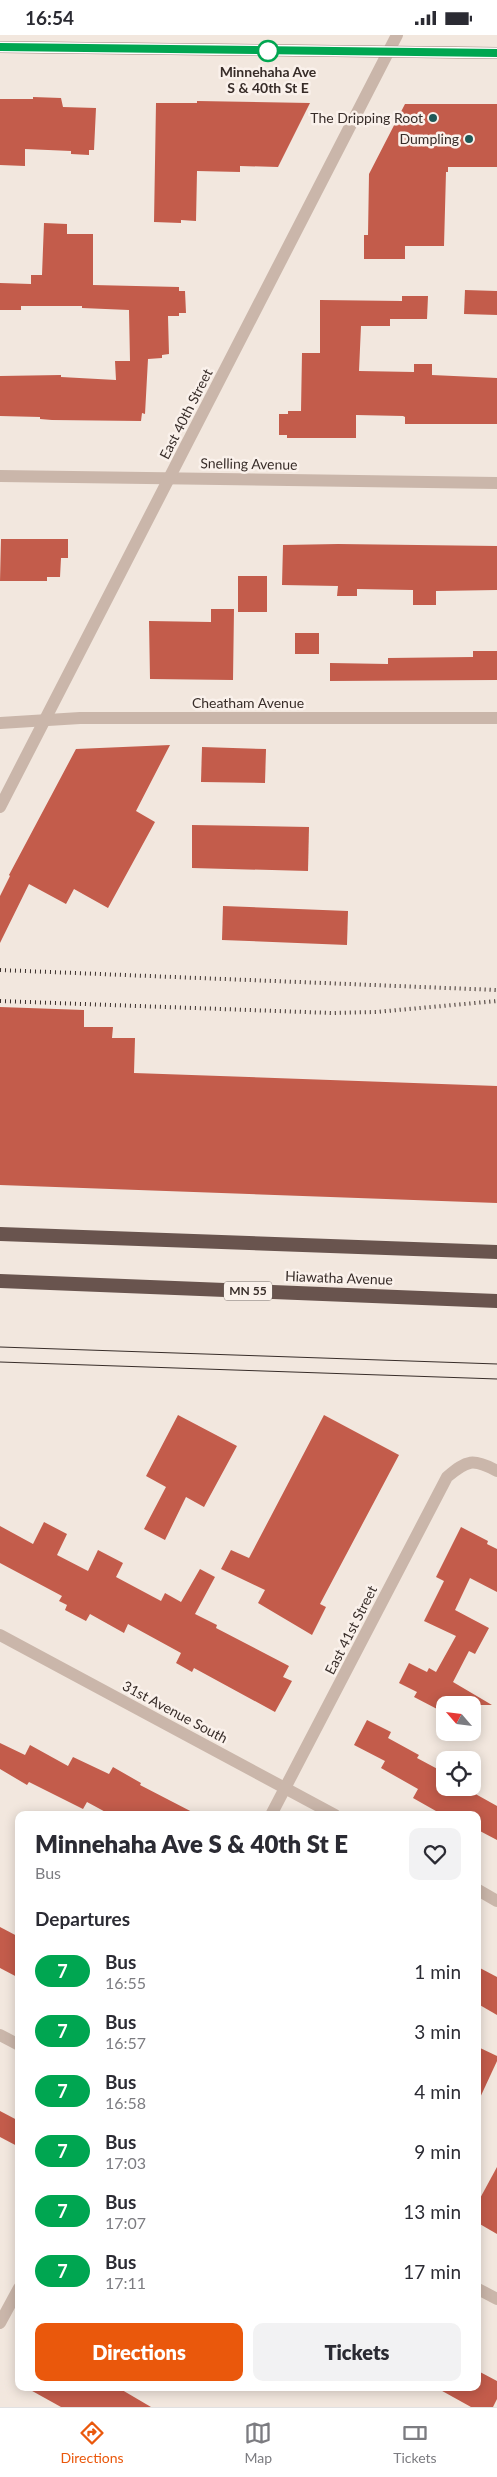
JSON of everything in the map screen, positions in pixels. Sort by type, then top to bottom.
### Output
[{"type":"highway","points":[[0,1234],[497,1252]]},
{"type":"highway","name":"Hiawatha Avenue","points":[[0,1281],[497,1301]]},
{"type":"main road","points":[[0,47],[497,53]]},
{"type":"street","name":"East 40th Street","points":[[0,807],[397,35]]},
{"type":"street","name":"Snelling Avenue","points":[[0,476],[497,483]]},
{"type":"street","name":"Cheatham Avenue","points":[[0,723],[46,718],[497,718]]},
{"type":"street","name":"East 41st Street","points":[[273,1811],[447,1477],[463,1463],[481,1463],[497,1471]]},
{"type":"street","name":"31st Avenue South","points":[[0,1635],[328,1811]]},
{"type":"street","points":[[481,1893],[497,1901]]},
{"type":"street","points":[[0,2035],[15,2043]]},
{"type":"street","points":[[481,2291],[497,2299]]},
{"type":"street","points":[[0,2323],[15,2295]]},
{"type":"building","points":[[33,97],[61,98],[63,107],[96,108],[94,150],[89,150],[89,155],[71,154],[71,151],[25,149],[25,166],[0,165],[0,99],[33,99]]},
{"type":"building","points":[[197,101],[310,103],[278,167],[240,166],[240,172],[197,171],[196,221],[181,220],[181,223],[154,222],[156,103],[197,103]]},
{"type":"building","points":[[405,104],[497,104],[497,167],[448,167],[448,172],[446,172],[444,246],[405,246],[405,259],[364,259],[364,235],[368,235],[369,174]]},
{"type":"building","points":[[44,223],[67,224],[67,234],[93,234],[93,285],[179,287],[179,291],[185,291],[186,313],[179,313],[179,316],[168,316],[169,354],[162,355],[162,358],[148,359],[145,414],[142,413],[141,421],[52,420],[40,419],[40,417],[0,416],[0,376],[61,375],[61,377],[116,380],[115,361],[130,361],[129,310],[82,308],[82,306],[21,306],[21,310],[0,310],[0,283],[31,284],[31,275],[42,275]]},
{"type":"building","points":[[465,290],[497,291],[497,315],[464,314]]},
{"type":"building","points":[[402,296],[428,296],[427,319],[390,319],[390,326],[361,326],[359,371],[414,372],[414,364],[432,364],[432,375],[497,378],[497,424],[405,424],[405,417],[403,416],[356,415],[356,438],[287,438],[287,435],[279,435],[279,414],[288,414],[288,411],[301,411],[302,353],[320,353],[320,300],[402,301]]},
{"type":"building","points":[[1,539],[68,539],[68,558],[61,558],[60,577],[47,577],[47,581],[0,581]]},
{"type":"building","points":[[283,545],[497,546],[497,590],[436,591],[436,605],[413,605],[413,590],[357,589],[357,596],[337,596],[338,586],[282,585]]},
{"type":"building","points":[[238,576],[267,576],[267,612],[238,612]]},
{"type":"building","points":[[211,609],[234,609],[233,680],[150,679],[149,621],[211,622]]},
{"type":"building","points":[[295,633],[319,633],[319,654],[295,654]]},
{"type":"building","points":[[473,651],[497,651],[497,680],[330,681],[330,663],[388,664],[388,658],[473,657]]},
{"type":"building","points":[[170,745],[136,811],[155,822],[108,908],[74,889],[66,904],[29,884],[0,943],[0,896],[9,875],[76,749]]},
{"type":"building","points":[[202,747],[266,749],[265,783],[201,782]]},
{"type":"building","points":[[192,825],[309,827],[308,871],[192,868]]},
{"type":"building","points":[[223,906],[348,911],[347,945],[222,940]]},
{"type":"building","points":[[0,1007],[84,1010],[84,1027],[113,1027],[112,1038],[135,1038],[134,1073],[497,1086],[497,1203],[0,1185]]},
{"type":"building","points":[[178,1415],[237,1446],[204,1507],[186,1497],[165,1540],[144,1529],[166,1487],[146,1476]]},
{"type":"building","points":[[324,1415],[399,1455],[320,1604],[326,1607],[312,1635],[258,1603],[265,1590],[221,1569],[231,1550],[249,1558]]},
{"type":"building","points":[[44,1522],[67,1534],[57,1555],[88,1571],[98,1550],[123,1563],[116,1577],[161,1601],[165,1593],[181,1602],[200,1569],[215,1577],[195,1614],[217,1625],[216,1628],[289,1666],[283,1677],[292,1681],[275,1712],[194,1668],[192,1672],[176,1663],[181,1653],[128,1624],[124,1633],[90,1614],[86,1621],[65,1610],[67,1605],[59,1601],[62,1596],[0,1563],[0,1526],[33,1544]]},
{"type":"building","points":[[461,1527],[488,1541],[487,1544],[497,1549],[497,1592],[470,1578],[455,1610],[489,1628],[475,1654],[469,1651],[453,1682],[477,1696],[436,1696],[436,1708],[414,1697],[417,1692],[399,1683],[409,1663],[427,1672],[429,1668],[436,1672],[456,1636],[424,1621],[444,1581],[436,1577]]},
{"type":"building","points":[[481,1699],[492,1705],[481,1705]]},
{"type":"building","points":[[367,1720],[391,1732],[388,1738],[419,1755],[417,1758],[436,1768],[436,1796],[479,1796],[497,1806],[497,1840],[481,1832],[481,1811],[436,1811],[413,1798],[418,1789],[381,1768],[385,1761],[354,1745]]},
{"type":"building","points":[[0,1743],[25,1755],[30,1745],[68,1766],[73,1757],[109,1774],[113,1767],[141,1783],[140,1785],[190,1811],[104,1811],[87,1802],[83,1809],[29,1782],[27,1785],[0,1769]]},
{"type":"building","points":[[0,1927],[15,1935],[15,1976],[0,1968]]},
{"type":"building","points":[[481,1969],[497,1977],[497,2015],[481,2006]]},
{"type":"building","points":[[481,2048],[497,2056],[497,2061],[481,2096]]},
{"type":"building","points":[[0,2111],[15,2119],[15,2145],[0,2137]]},
{"type":"building","points":[[497,2167],[497,2234],[481,2225],[481,2196]]},
{"type":"building","points":[[481,2373],[497,2381],[497,2399],[493,2407],[471,2407],[442,2391],[481,2391]]},
{"type":"building","points":[[32,2391],[124,2391],[151,2407],[61,2407]]},
{"type":"tram line","points":[[0,1347],[497,1364]]},
{"type":"tram line","points":[[0,1362],[497,1379]]},
{"type":"railway","points":[[0,970],[497,990]]},
{"type":"railway","points":[[0,1001],[332,1013],[376,1012],[497,1001]]},
{"type":"bus line","name":"7","points":[[0,47],[497,53]]},
{"type":"place","name":"Minnehaha Ave S & 40th St E","points":[[268,51]]},
{"type":"place","name":"The Dripping Root","points":[[433,118]]},
{"type":"place","name":"Dumpling","points":[[469,139]]}]
